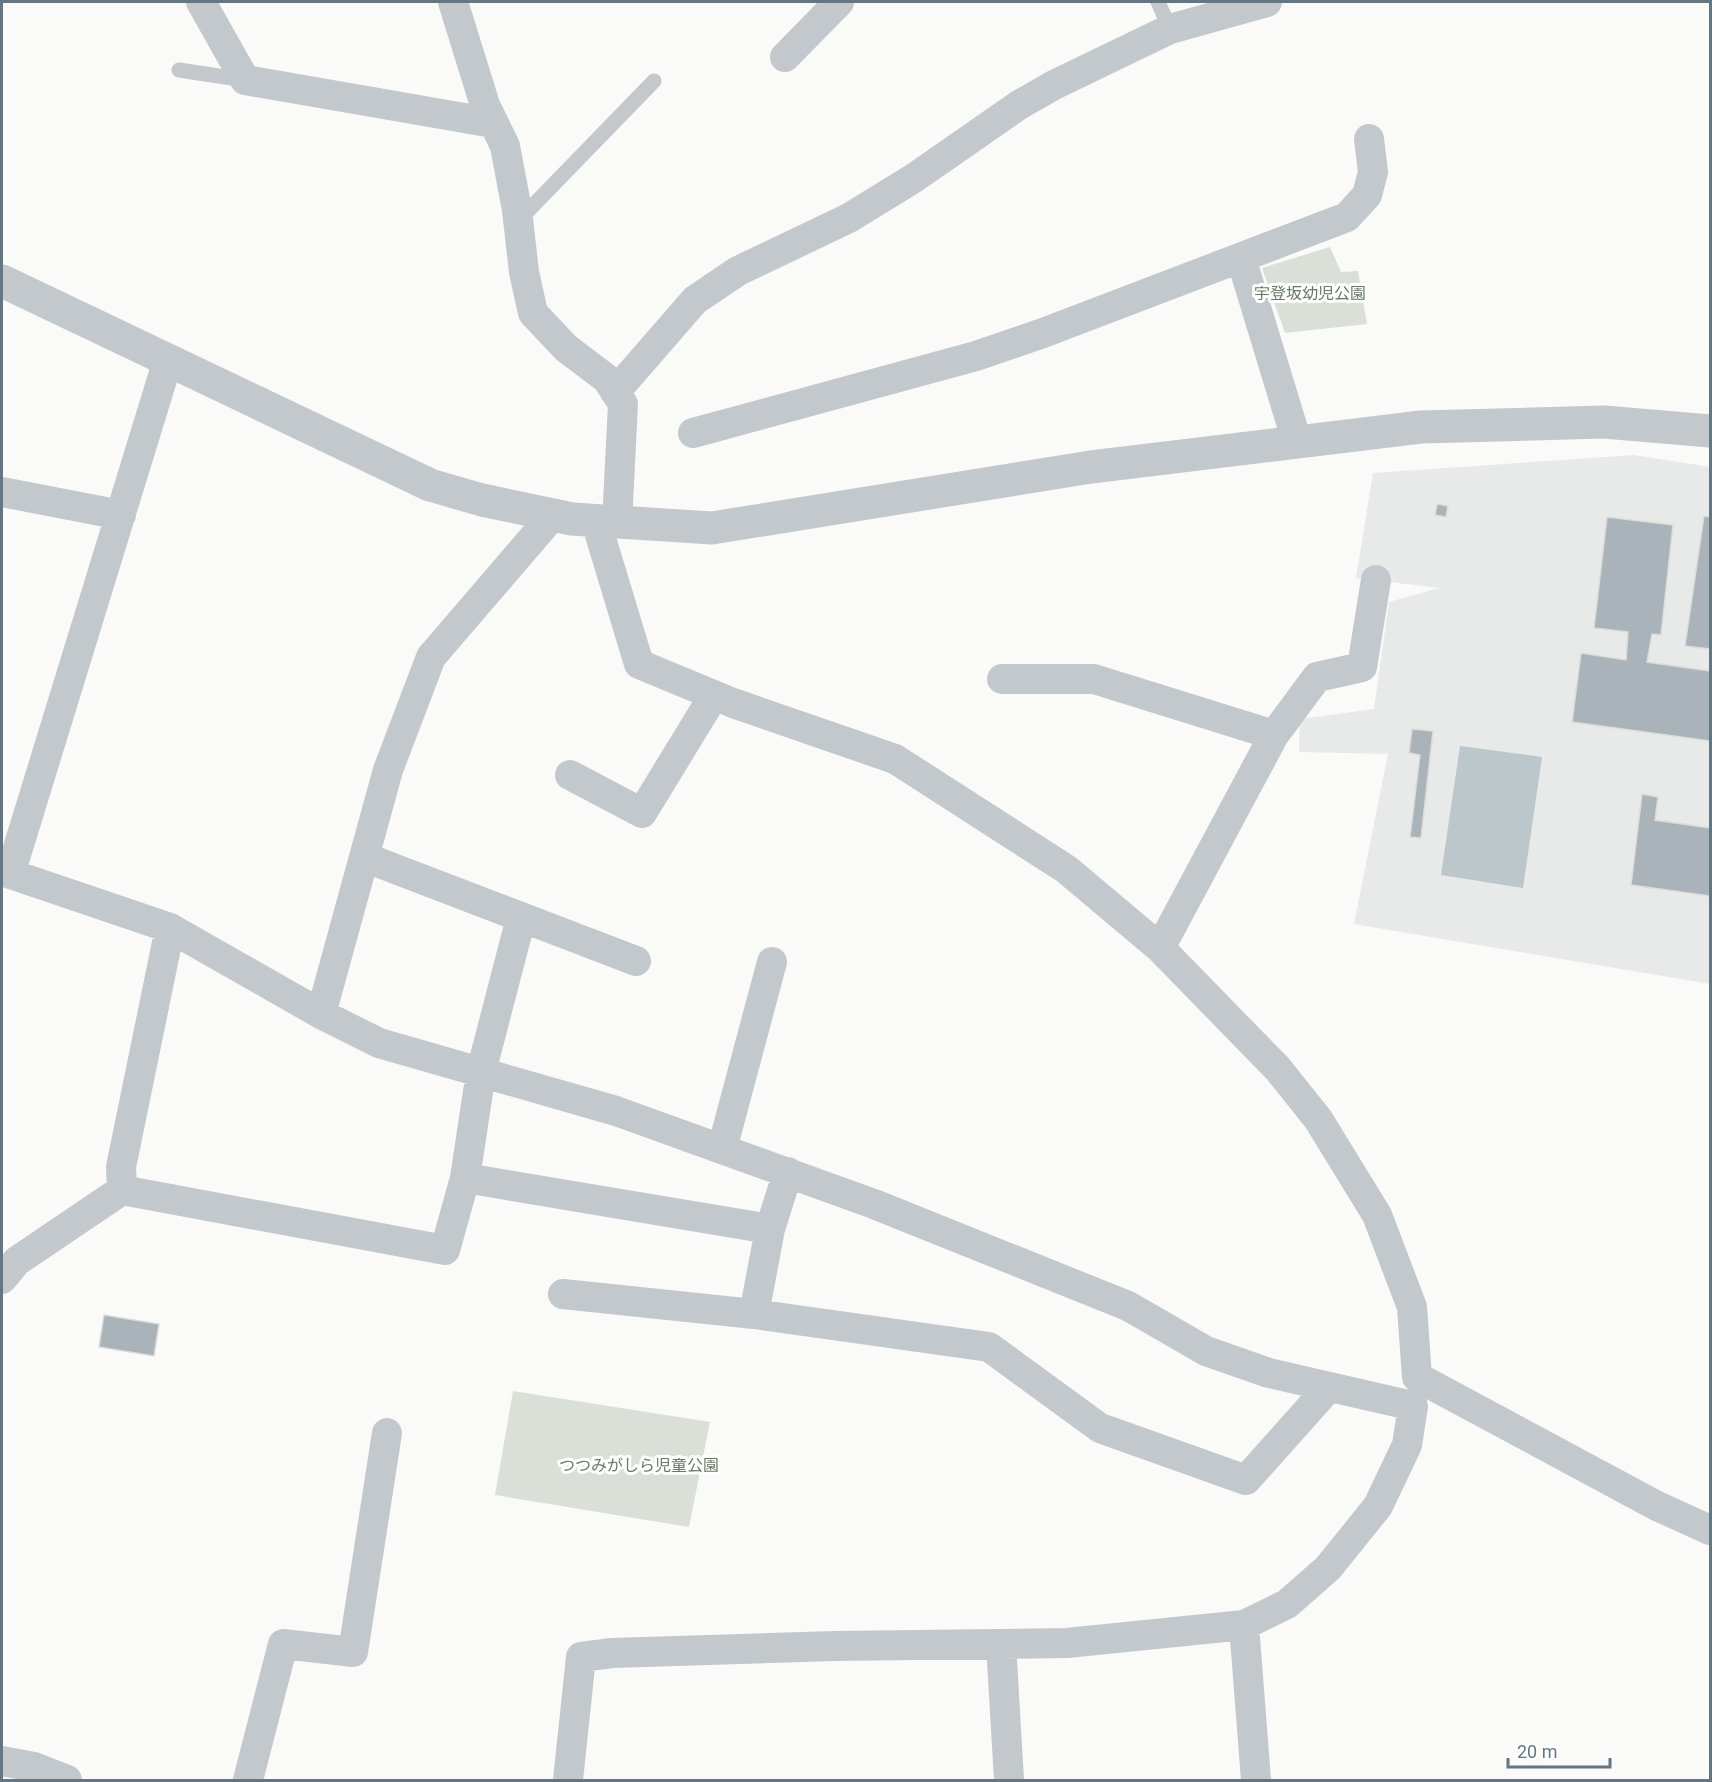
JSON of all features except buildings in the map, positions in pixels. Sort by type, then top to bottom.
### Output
[{"type":"street","points":[[201,2],[245,80],[494,123]]},
{"type":"street","points":[[456,2],[485,105],[505,146],[524,272],[533,313],[566,348],[607,379],[623,404],[609,529],[639,664],[714,695],[895,759],[1066,869],[1160,948],[1285,1078],[1318,1119],[1377,1215],[1412,1307],[1417,1377],[1657,1506],[1710,1530]]},
{"type":"street","points":[[785,57],[839,2]]},
{"type":"street","points":[[615,392],[694,300],[738,272],[849,218],[914,178],[1019,105],[1054,85],[1170,29],[1267,2]]},
{"type":"street","points":[[693,433],[976,356],[1043,333],[1347,217],[1368,195],[1373,172],[1369,139]]},
{"type":"street","points":[[1241,258],[1297,442]]},
{"type":"street","points":[[2,281],[430,484],[482,500],[609,529],[712,528],[1091,467],[1421,427],[1604,422],[1710,431]]},
{"type":"street","points":[[168,360],[121,515],[6,872],[170,928],[321,1014],[379,1043],[616,1111],[788,1172],[1128,1306],[1206,1351],[1269,1374],[1413,1406],[1407,1445],[1378,1506],[1328,1569],[1287,1604],[1244,1625],[1067,1643],[835,1646],[612,1653],[581,1657],[568,1780]]},
{"type":"street","points":[[2,492],[121,515]]},
{"type":"street","points":[[321,1014],[388,770],[431,657],[553,515]]},
{"type":"street","points":[[1160,948],[1274,735],[1317,677],[1362,667],[1376,580]]},
{"type":"street","points":[[1002,679],[1094,679],[1274,735]]},
{"type":"street","points":[[570,775],[642,813],[714,695]]},
{"type":"street","points":[[364,857],[636,961]]},
{"type":"street","points":[[2,1279],[17,1261],[122,1190],[445,1250],[465,1178],[481,1072],[521,918]]},
{"type":"street","points":[[122,1190],[122,1167],[170,928]]},
{"type":"street","points":[[722,1149],[772,962]]},
{"type":"street","points":[[754,1314],[770,1229],[788,1172]]},
{"type":"street","points":[[465,1178],[770,1229]]},
{"type":"street","points":[[563,1294],[754,1314],[989,1347],[1100,1428],[1246,1480],[1329,1387]]},
{"type":"street","points":[[248,1780],[283,1644],[353,1652],[387,1433]]},
{"type":"street","points":[[1244,1625],[1256,1780]]},
{"type":"street","points":[[1001,1644],[1009,1780]]},
{"type":"street","points":[[2,1761],[34,1767],[68,1780]]},
{"type":"lane","points":[[1158,2],[1170,29]]},
{"type":"lane","points":[[178,70],[245,80]]},
{"type":"lane","points":[[518,221],[654,81]]},
{"type":"shaded area","points":[[1634,455],[1710,467],[1710,984],[1354,924],[1388,754],[1299,752],[1300,719],[1374,709],[1389,602],[1439,588],[1356,578],[1373,473]]},
{"type":"shaded area","points":[[1460,746],[1542,757],[1523,888],[1441,875]]},
{"type":"green space","name":"宇登坂幼児公園","points":[[1330,247],[1341,272],[1358,271],[1367,324],[1285,333],[1262,268]]},
{"type":"green space","name":"つつみがしら児童公園","points":[[513,1391],[710,1422],[689,1527],[495,1495]]}]
